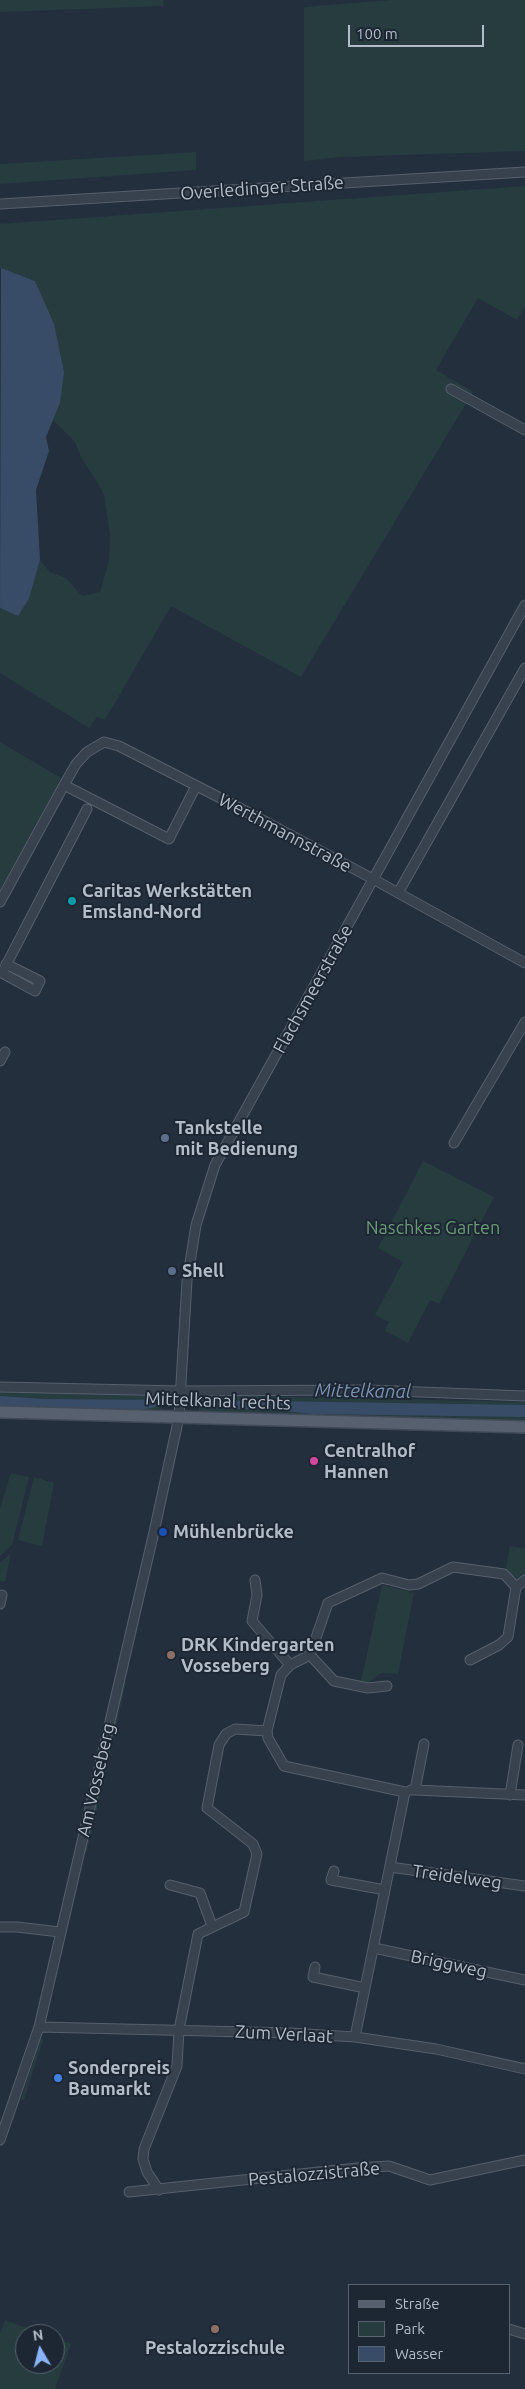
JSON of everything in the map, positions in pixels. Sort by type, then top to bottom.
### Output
[{"type":"main road","name":"Mittelkanal rechts","points":[[0,1412],[180,1403],[525,1427]]},
{"type":"street","name":"Overledinger Straße","points":[[0,204],[525,172]]},
{"type":"street","points":[[451,389],[525,430]]},
{"type":"street","name":"Flachsmeerstraße","points":[[180,1403],[187,1281],[196,1225],[214,1165],[525,605]]},
{"type":"street","points":[[398,893],[525,668]]},
{"type":"street","name":"Werthmannstraße","points":[[64,785],[76,764],[87,752],[104,742],[119,746],[373,879],[525,963]]},
{"type":"street","points":[[0,902],[64,785],[169,839],[196,786]]},
{"type":"street","points":[[2,970],[87,809]]},
{"type":"street","points":[[454,1144],[525,1022]]},
{"type":"street","points":[[0,1061],[5,1052]]},
{"type":"street","points":[[0,1387],[180,1403],[369,1390],[525,1396]]},
{"type":"street","name":"Am Vosseberg","points":[[0,2140],[39,2028],[154,1532],[180,1403]]},
{"type":"street","points":[[516,1587],[504,1574],[453,1567],[418,1584],[408,1586],[382,1578],[328,1602],[310,1655],[290,1665],[281,1675],[267,1731],[268,1738],[284,1766],[404,1792],[415,1790],[525,1795]]},
{"type":"street","points":[[255,1580],[257,1595],[252,1620],[290,1665]]},
{"type":"street","points":[[470,1660],[499,1645],[508,1637],[516,1587],[525,1580]]},
{"type":"street","points":[[310,1655],[334,1681],[368,1688],[387,1686]]},
{"type":"street","points":[[159,2190],[147,2172],[143,2159],[144,2150],[177,2066],[179,2030],[198,1934],[244,1912],[257,1854],[253,1844],[207,1808],[218,1745],[226,1734],[235,1729],[267,1731]]},
{"type":"street","points":[[415,1790],[424,1744]]},
{"type":"street","points":[[510,1795],[518,1745]]},
{"type":"street","points":[[355,2038],[404,1792]]},
{"type":"street","name":"Treidelweg","points":[[390,1868],[525,1886]]},
{"type":"street","points":[[334,1871],[331,1880],[385,1890]]},
{"type":"street","points":[[170,1885],[200,1893],[212,1926]]},
{"type":"street","points":[[0,1927],[60,1932]]},
{"type":"street","name":"Briggweg","points":[[374,1948],[525,1980]]},
{"type":"street","points":[[315,1967],[313,1977],[365,1988]]},
{"type":"street","name":"Zum Verlaat","points":[[39,2028],[290,2032],[355,2038],[436,2049],[525,2069]]},
{"type":"street","name":"Pestalozzistraße","points":[[129,2192],[389,2166],[430,2180],[525,2160]]},
{"type":"street","points":[[510,2329],[525,2334]]},
{"type":"green space","points":[[0,0],[163,0],[164,6],[0,12]]},
{"type":"green space","points":[[391,0],[525,0],[525,151],[340,157],[304,161],[304,7]]},
{"type":"green space","points":[[196,152],[196,170],[0,184],[0,164]]},
{"type":"green space","points":[[525,186],[525,306],[517,320],[478,298],[436,370],[473,392],[301,677],[171,606],[105,720],[97,717],[89,728],[0,673],[0,608],[18,616],[29,599],[40,560],[50,572],[66,578],[82,596],[100,592],[109,560],[110,535],[104,495],[81,457],[75,442],[53,420],[60,403],[35,281],[0,268],[0,224]]},
{"type":"green space","points":[[0,742],[61,778],[0,891]]},
{"type":"green space","name":"Naschkes Garten","points":[[423,1161],[494,1197],[439,1304],[430,1300],[408,1343],[385,1331],[389,1322],[375,1315],[403,1262],[378,1248]]},
{"type":"green space","points":[[0,1391],[161,1396],[161,1409],[0,1410]]},
{"type":"green space","points":[[199,1396],[525,1402],[525,1421],[342,1418],[199,1411]]},
{"type":"green space","points":[[11,1473],[29,1477],[12,1545],[0,1556],[0,1509]]},
{"type":"green space","points":[[34,1477],[54,1483],[42,1546],[18,1540]]},
{"type":"green space","points":[[510,1546],[525,1549],[525,1573],[515,1580],[505,1572]]},
{"type":"green space","points":[[11,1553],[5,1582],[0,1581],[0,1563]]},
{"type":"green space","points":[[382,1585],[414,1593],[398,1674],[381,1673],[368,1683],[361,1682]]},
{"type":"green space","points":[[123,1682],[126,1683],[104,1780],[101,1779]]},
{"type":"green space","points":[[97,1794],[101,1794],[86,1854],[84,1851]]},
{"type":"green space","points":[[44,2037],[24,2100],[21,2100],[40,2041]]},
{"type":"green space","points":[[5,2320],[16,2324],[15,2374],[60,2374],[55,2389],[0,2389],[0,2333]]},
{"type":"green space","points":[[65,2342],[71,2344],[65,2361]]},
{"type":"water","points":[[1,268],[35,281],[54,324],[64,372],[60,403],[46,437],[49,451],[36,490],[40,560],[29,599],[18,616],[0,608]]},
{"type":"water","points":[[0,1396],[44,1399],[160,1400],[160,1406],[146,1409],[0,1408]]},
{"type":"water","points":[[202,1400],[525,1405],[525,1417],[312,1414],[277,1410],[201,1408]]},
{"type":"place","name":"Caritas Werkstätten Emsland-Nord","points":[[72,901]]},
{"type":"place","name":"Tankstelle mit Bedienung","points":[[165,1138]]},
{"type":"place","name":"Shell","points":[[172,1271]]},
{"type":"place","name":"Centralhof Hannen","points":[[314,1461]]},
{"type":"place","name":"Mühlenbrücke","points":[[163,1532]]},
{"type":"place","name":"DRK Kindergarten Vosseberg","points":[[171,1655]]},
{"type":"place","name":"Sonderpreis Baumarkt","points":[[58,2078]]},
{"type":"place","name":"Pestalozzischule","points":[[215,2329]]},
{"type":"water label","name":"Mittelkanal","points":[[363,1391]]}]
